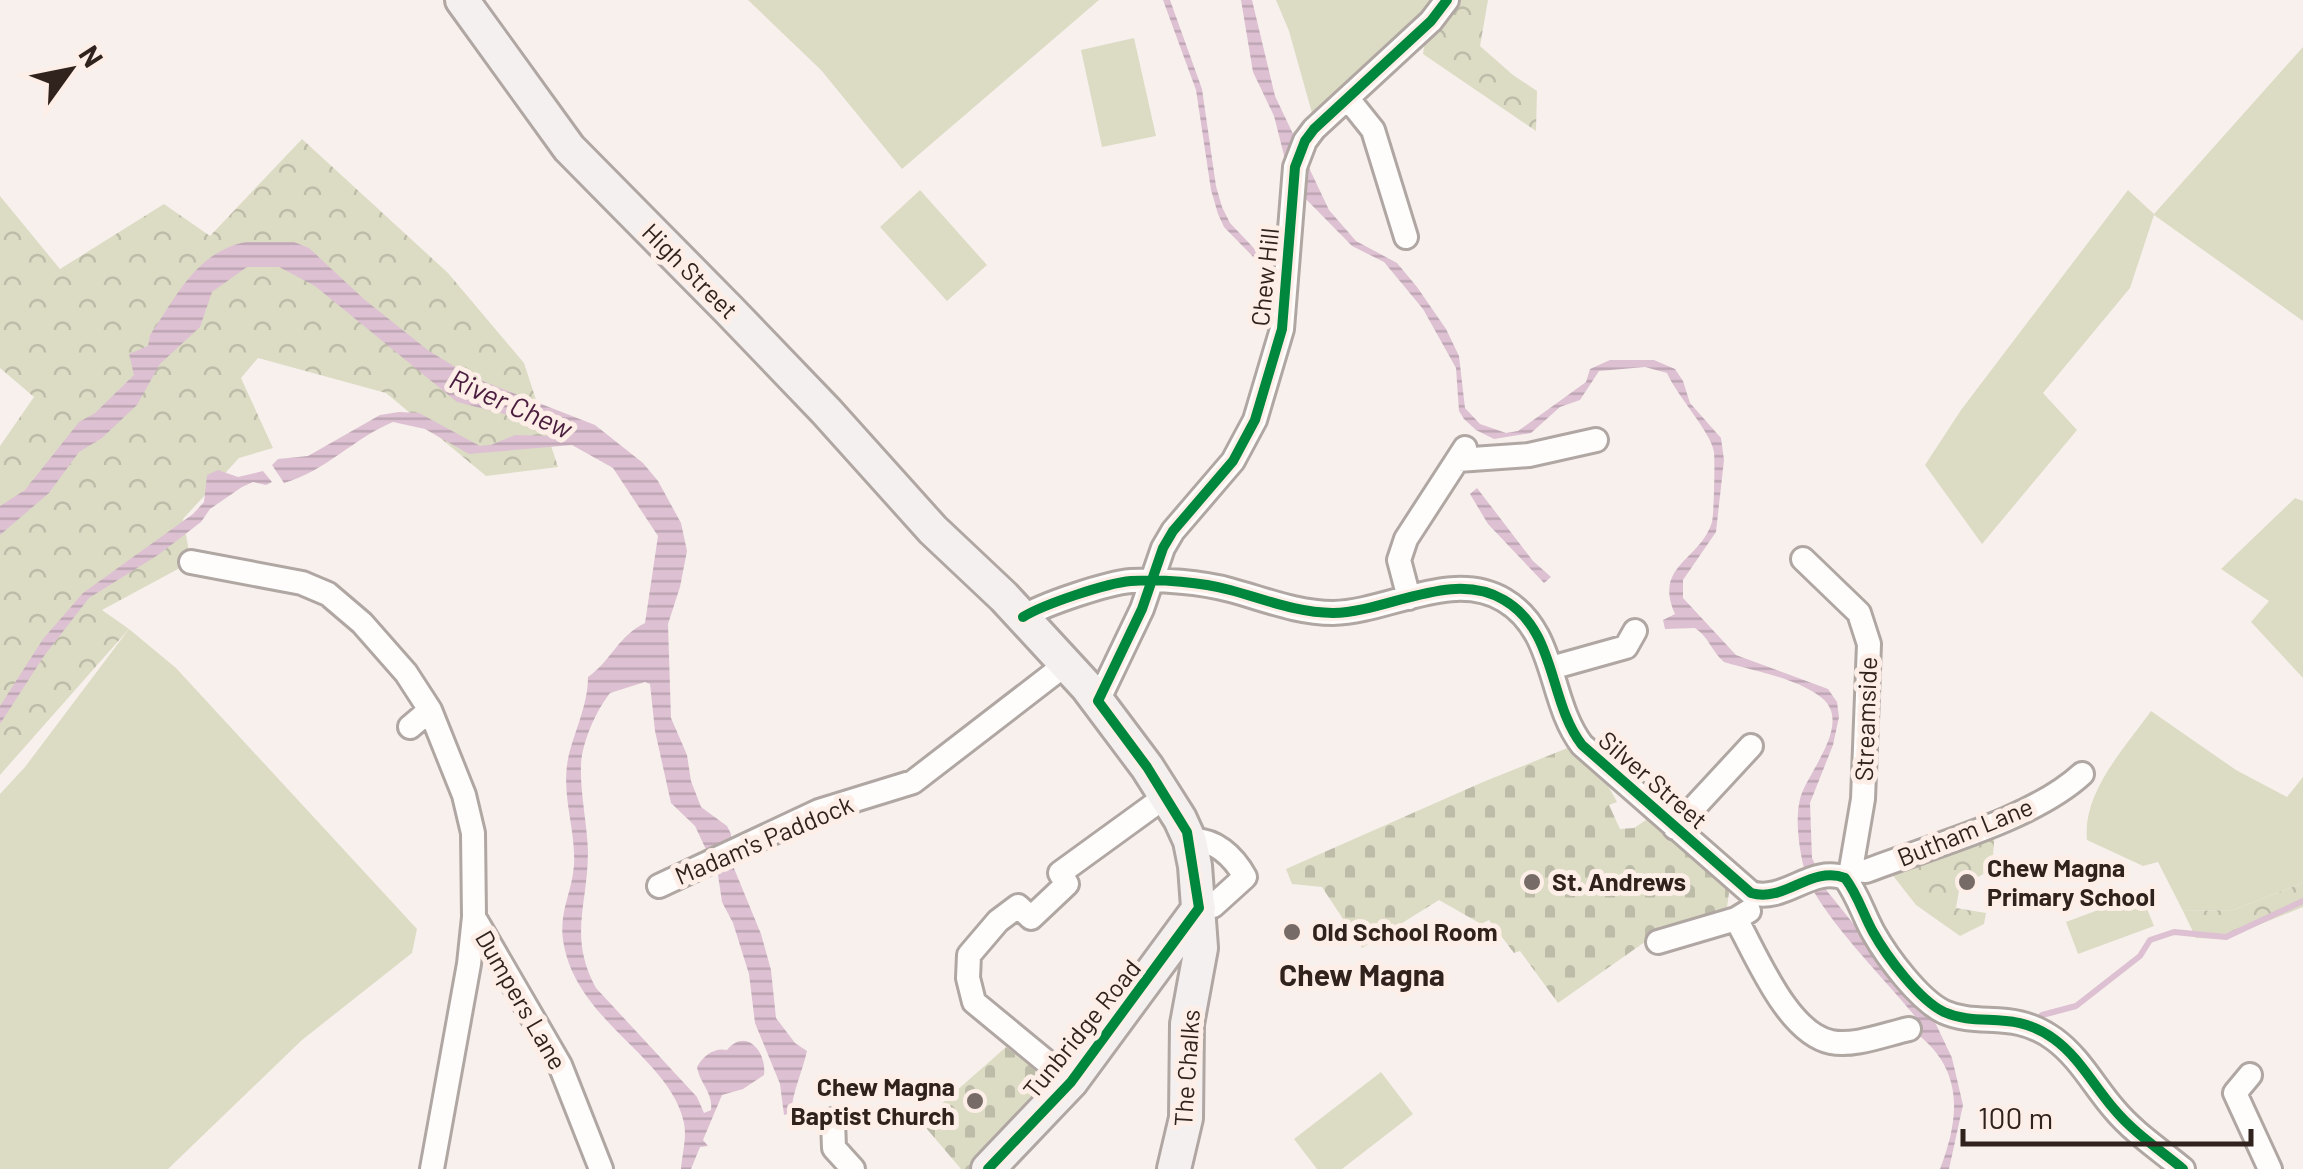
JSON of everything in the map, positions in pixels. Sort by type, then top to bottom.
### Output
[{"type":"main road","name":"High Street","points":[[462,0],[569,148],[1066,664],[1098,701],[1166,796],[1190,840]]},
{"type":"main road","name":"The Chalks","points":[[1174,1169],[1186,1118],[1187,1024],[1201,948],[1190,840]]},
{"type":"main road","name":"Tunbridge Road","points":[[988,1169],[1070,1082],[1199,908]]},
{"type":"street","name":"Chew Hill","points":[[1098,701],[1142,609],[1172,531],[1233,461],[1255,420],[1282,329],[1296,168],[1304,141],[1431,21],[1447,0]]},
{"type":"street","points":[[1348,100],[1373,130],[1406,237]]},
{"type":"street","points":[[1398,210],[1422,204]]},
{"type":"street","points":[[1409,598],[1399,560],[1402,550],[1461,454],[1529,454],[1596,440]]},
{"type":"street","name":"Streamside","points":[[1802,559],[1836,574],[1859,613],[1869,644],[1864,799],[1831,876]]},
{"type":"street","name":"Dumpers Lane","points":[[191,562],[302,583],[328,594],[362,623],[406,673],[430,710],[451,758],[473,833],[474,918],[560,1065],[601,1169]]},
{"type":"street","name":"Silver Street","points":[[1023,617],[1038,608],[1130,581],[1225,588],[1320,613],[1340,613],[1445,591],[1490,592],[1525,616],[1536,632],[1574,735],[1751,893],[1763,896]]},
{"type":"street","points":[[1552,668],[1626,648],[1635,631]]},
{"type":"street","name":"Madam's Paddock","points":[[660,886],[819,811],[912,782],[1066,664]]},
{"type":"street","points":[[410,727],[430,710]]},
{"type":"street","points":[[1675,828],[1752,746]]},
{"type":"street","points":[[1732,766],[1750,783]]},
{"type":"street","name":"Butham Lane","points":[[1831,876],[1866,870],[2003,820],[2056,795],[2082,774]]},
{"type":"street","points":[[1070,1082],[974,1002],[968,978],[969,954],[998,921],[1018,906],[1030,918],[1067,884],[1060,873],[1166,796]]},
{"type":"street","points":[[1190,840],[1204,839],[1216,844],[1244,878],[1224,898],[1199,908]]},
{"type":"street","points":[[1658,942],[1736,919],[1763,896],[1831,876],[1910,983],[1935,1006],[1958,1016],[2019,1022],[2049,1035],[2078,1063],[2116,1112],[2184,1169]]},
{"type":"street","points":[[432,1169],[474,918]]},
{"type":"street","points":[[1736,919],[1781,1000],[1807,1030],[1832,1042],[1909,1029]]},
{"type":"street","points":[[2250,1074],[2236,1092],[2270,1169]]},
{"type":"street","points":[[833,1120],[834,1148],[853,1169]]},
{"type":"green space","points":[[748,0],[1099,0],[902,169],[821,70]]},
{"type":"green space","points":[[1276,0],[1431,0],[1420,15],[1312,113]]},
{"type":"green space","points":[[1456,0],[1488,0],[1480,46],[1537,91],[1536,131],[1423,54],[1425,39]]},
{"type":"green space","points":[[1134,38],[1156,136],[1102,147],[1081,50]]},
{"type":"green space","points":[[2303,47],[2303,321],[2154,215],[2130,288],[2043,393],[2077,430],[1982,544],[1925,465],[1961,410],[2128,190],[2154,214]]},
{"type":"green space","points":[[302,139],[448,273],[524,363],[558,467],[486,476],[386,393],[258,358],[241,378],[273,448],[239,458],[183,519],[191,562],[102,610],[129,629],[0,775],[0,446],[34,397],[0,368],[0,196],[60,269],[164,204],[210,236]]},
{"type":"green space","points":[[920,190],[987,265],[947,301],[880,227]]},
{"type":"green space","points":[[2295,498],[2303,501],[2303,678],[2251,622],[2269,601],[2221,569]]},
{"type":"green space","points":[[129,629],[176,668],[417,929],[412,953],[302,1040],[168,1169],[0,1169],[0,794],[25,767]]},
{"type":"green space","points":[[2151,711],[2236,770],[2287,797],[2303,777],[2303,883],[2233,910],[2183,911],[2158,862],[2143,866],[2087,840],[2087,822],[2098,788]]},
{"type":"green space","points":[[1570,747],[1579,749],[1613,778],[1606,782],[1617,802],[1609,805],[1620,829],[1634,828],[1655,814],[1722,879],[1729,893],[1727,907],[1720,912],[1661,926],[1649,939],[1558,1003],[1520,951],[1514,953],[1489,920],[1481,924],[1439,900],[1362,948],[1322,887],[1292,884],[1286,869]]},
{"type":"green space","points":[[1995,829],[1992,869],[1973,880],[1961,879],[1956,908],[1986,913],[1984,924],[1960,936],[1916,905],[1887,868]]},
{"type":"green space","points":[[2303,883],[2303,907],[2224,939],[2196,938],[2183,911],[2233,910]]},
{"type":"green space","points":[[2141,894],[2154,926],[2078,954],[2066,922]]},
{"type":"green space","points":[[1006,1047],[1051,1081],[974,1169],[961,1169],[921,1122]]},
{"type":"green space","points":[[1381,1072],[1413,1114],[1342,1169],[1317,1169],[1294,1139]]},
{"type":"water","points":[[1163,0],[1170,0],[1202,89],[1222,207],[1230,223],[1267,262],[1267,271],[1224,227],[1218,214],[1196,90]]},
{"type":"water","points":[[1241,0],[1252,0],[1275,96],[1329,210],[1356,241],[1397,263],[1417,287],[1459,356],[1465,408],[1480,424],[1506,433],[1518,431],[1586,382],[1590,369],[1610,360],[1654,360],[1675,369],[1690,403],[1721,438],[1724,460],[1716,532],[1683,580],[1683,598],[1736,655],[1828,689],[1837,702],[1839,717],[1833,745],[1810,803],[1812,858],[1827,891],[1933,1018],[1952,1058],[1963,1105],[1949,1169],[1940,1169],[1951,1131],[1954,1095],[1943,1063],[1916,1033],[1914,1015],[1821,902],[1804,868],[1798,834],[1800,799],[1831,732],[1829,706],[1797,684],[1724,662],[1695,628],[1665,629],[1663,620],[1675,614],[1670,598],[1674,574],[1712,522],[1714,452],[1707,434],[1667,373],[1645,367],[1599,371],[1580,400],[1560,407],[1531,433],[1494,439],[1464,419],[1459,411],[1456,368],[1423,309],[1384,262],[1352,246],[1301,194],[1288,171],[1274,116],[1253,72]]},
{"type":"water","name":"River Chew","points":[[246,242],[294,242],[309,248],[429,351],[472,377],[595,425],[643,463],[658,481],[681,523],[687,551],[668,624],[671,718],[687,755],[701,807],[727,826],[731,834],[731,861],[761,934],[771,970],[776,1018],[795,1043],[807,1051],[791,1113],[784,1115],[780,1084],[755,1023],[749,974],[722,902],[718,875],[695,826],[671,803],[655,731],[650,684],[645,682],[610,693],[591,727],[581,765],[588,851],[581,936],[588,969],[596,988],[697,1097],[704,1113],[711,1110],[711,1104],[697,1067],[706,1056],[741,1041],[748,1042],[759,1051],[764,1066],[764,1075],[743,1089],[722,1095],[703,1140],[708,1146],[700,1147],[691,1169],[681,1169],[685,1128],[675,1099],[643,1057],[585,994],[571,969],[563,940],[574,865],[566,786],[568,759],[588,677],[628,634],[645,623],[658,536],[613,468],[572,445],[469,454],[425,429],[393,422],[313,471],[284,483],[272,465],[278,459],[308,456],[380,415],[419,413],[480,446],[515,435],[552,436],[536,422],[457,402],[315,286],[279,267],[247,267],[212,292],[200,327],[160,364],[137,405],[102,438],[79,452],[49,493],[0,535],[0,506],[25,490],[79,422],[95,413],[134,375],[129,354],[148,346],[150,335],[189,278],[214,255]]},
{"type":"water","points":[[218,470],[238,477],[263,471],[272,482],[253,482],[242,487],[210,509],[201,522],[158,555],[89,598],[44,656],[0,724],[0,706],[43,639],[83,593],[193,514],[204,502],[207,475]]},
{"type":"water","points":[[1477,488],[1533,561],[1551,577],[1544,583],[1488,524],[1470,494]]},
{"type":"waterway","points":[[2042,1015],[2076,1006],[2140,956],[2150,940],[2174,932],[2226,937],[2303,901]]},
{"type":"cycle path","points":[[988,1169],[1071,1082],[1199,908],[1187,832],[1147,767],[1098,701],[1142,609],[1163,548],[1233,461],[1255,420],[1282,329],[1295,167],[1305,141],[1431,21],[1447,0]]},
{"type":"cycle path","points":[[1023,617],[1092,590],[1143,580],[1207,585],[1294,608],[1333,613],[1442,590],[1484,592],[1504,600],[1534,630],[1563,708],[1582,745],[1751,893],[1775,893],[1821,876],[1845,878],[1879,942],[1924,998],[1957,1017],[2025,1024],[2054,1039],[2079,1063],[2121,1117],[2183,1169]]},
{"type":"place","name":"St. Andrews","points":[[1532,882]]},
{"type":"place","name":"Chew Magna Primary School","points":[[1967,882]]},
{"type":"place","name":"Old School Room","points":[[1292,932]]},
{"type":"place","name":"Chew Magna Baptist Church","points":[[975,1101]]},
{"type":"district","name":"Chew Magna","points":[[1362,976]]}]
